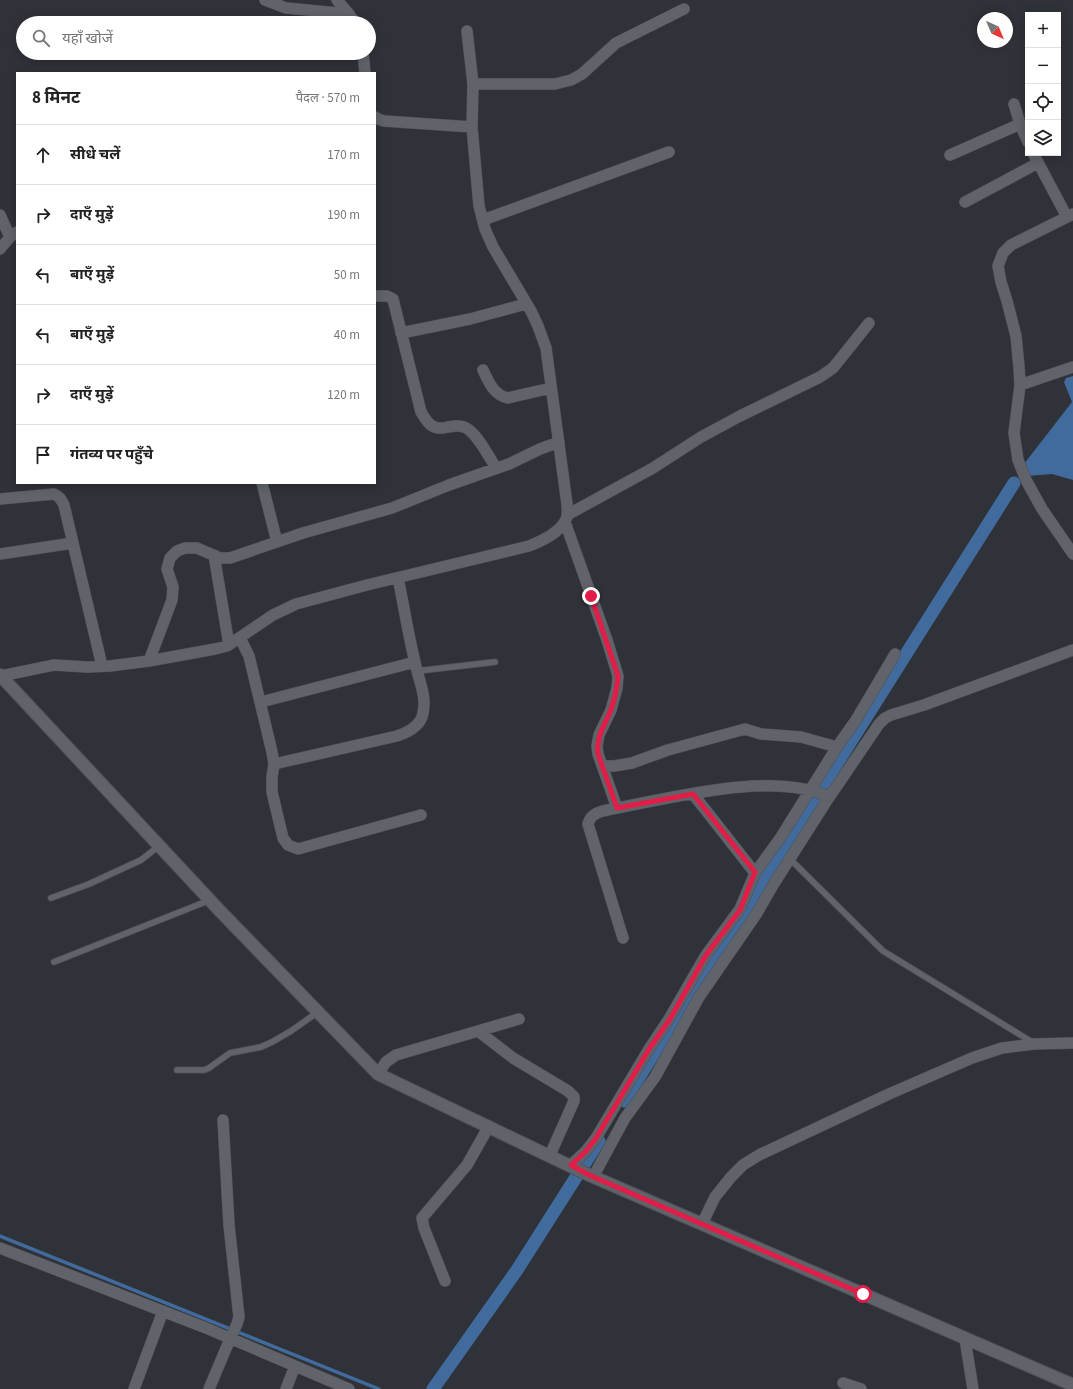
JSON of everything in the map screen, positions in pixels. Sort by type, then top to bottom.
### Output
[{"type":"street","points":[[265,0],[286,8],[334,16]]},
{"type":"street","points":[[337,0],[350,16]]},
{"type":"street","points":[[473,84],[555,84],[571,80],[582,74],[616,43],[684,9]]},
{"type":"street","points":[[467,31],[473,84],[472,127],[479,206],[485,229],[493,247],[538,326],[546,348],[568,504],[566,518],[618,676],[617,688],[610,710],[599,735],[597,746],[598,754],[617,808]]},
{"type":"street","points":[[364,60],[365,72]]},
{"type":"street","points":[[1014,104],[1025,135]]},
{"type":"street","points":[[376,119],[384,121],[472,127]]},
{"type":"street","points":[[950,154],[1020,124]]},
{"type":"street","points":[[483,220],[669,152]]},
{"type":"street","points":[[965,202],[1035,158],[1070,216],[1011,245],[1003,253],[998,266],[1016,336],[1020,385],[1014,433],[1018,460],[1026,480],[1042,509],[1073,554]]},
{"type":"street","points":[[0,215],[13,234],[0,250]]},
{"type":"street","points":[[376,296],[387,296],[393,299],[421,412],[428,423],[436,428],[446,428],[456,425],[464,427],[476,436],[496,468]]},
{"type":"street","points":[[401,333],[470,319],[526,304]]},
{"type":"street","points":[[1,676],[54,665],[87,667],[102,666],[149,661],[215,649],[229,645],[273,614],[296,604],[529,546],[550,536],[566,518],[653,468],[701,437],[820,377],[832,368],[870,323]]},
{"type":"street","points":[[1020,385],[1073,367]]},
{"type":"street","points":[[483,370],[490,386],[502,397],[508,398],[551,388]]},
{"type":"street","points":[[149,661],[172,600],[173,587],[167,569],[170,558],[177,551],[185,548],[197,548],[220,558],[230,558],[303,533],[392,508],[520,459],[559,442]]},
{"type":"street","points":[[262,484],[277,542]]},
{"type":"street","points":[[0,499],[54,494],[58,496],[64,505],[102,666]]},
{"type":"street","points":[[0,554],[73,543]]},
{"type":"street","points":[[214,556],[229,645]]},
{"type":"street","points":[[274,764],[397,736],[410,732],[418,724],[423,714],[423,691],[416,667],[398,578]]},
{"type":"street","points":[[240,638],[249,656],[261,702],[274,764],[272,792],[283,838],[288,845],[298,849],[421,815]]},
{"type":"street","points":[[574,1167],[596,1138],[649,1049],[670,1019],[706,955],[740,910],[755,872],[781,837],[885,718],[1073,650]]},
{"type":"street","points":[[591,1176],[625,1118],[655,1077],[699,997],[758,913],[790,859],[819,793],[837,747],[856,720],[895,654]]},
{"type":"street","points":[[261,702],[416,667]]},
{"type":"street","points":[[1,676],[210,900],[378,1074],[550,1155],[591,1176],[1073,1385]]},
{"type":"street","points":[[602,766],[632,763],[668,750],[745,729],[761,734],[801,737],[837,747]]},
{"type":"street","points":[[623,938],[588,824],[592,816],[598,812],[617,808],[736,787],[769,785],[819,793]]},
{"type":"street","points":[[693,794],[755,872]]},
{"type":"street","points":[[378,1074],[386,1062],[396,1055],[519,1019]]},
{"type":"street","points":[[478,1031],[513,1058],[568,1091],[574,1097],[574,1101],[550,1155]]},
{"type":"street","points":[[702,1224],[715,1197],[730,1177],[759,1155],[889,1094],[972,1058],[1002,1048],[1034,1044],[1073,1043]]},
{"type":"street","points":[[209,1389],[233,1332],[238,1312],[229,1225],[223,1120]]},
{"type":"street","points":[[445,1280],[424,1228],[422,1218],[467,1165],[489,1126]]},
{"type":"street","points":[[0,1248],[163,1311],[233,1332],[295,1366],[349,1389]]},
{"type":"street","points":[[134,1389],[163,1311]]},
{"type":"street","points":[[965,1339],[973,1389]]},
{"type":"street","points":[[286,1389],[295,1366]]},
{"type":"street","points":[[843,1383],[860,1389]]},
{"type":"lane","points":[[416,667],[495,662]]},
{"type":"lane","points":[[51,898],[89,884],[141,860],[159,846]]},
{"type":"lane","points":[[790,859],[883,951],[1034,1044]]},
{"type":"lane","points":[[54,962],[210,900]]},
{"type":"lane","points":[[177,1070],[204,1070],[230,1053],[261,1047],[283,1037],[318,1011]]},
{"type":"water","points":[[1073,376],[1073,480],[1052,474],[1026,476],[1024,464],[1072,402],[1064,382],[1066,378]]},
{"type":"waterway","points":[[624,1101],[1014,483]]},
{"type":"waterway","points":[[433,1389],[517,1270],[599,1141]]},
{"type":"waterway","points":[[0,1236],[379,1389]]},
{"type":"route","points":[[591,596],[618,676],[617,688],[610,710],[599,735],[597,746],[598,754],[617,808],[693,794],[755,872],[740,910],[706,955],[670,1019],[649,1049],[596,1138],[586,1151],[571,1165],[589,1175],[863,1294]]}]
